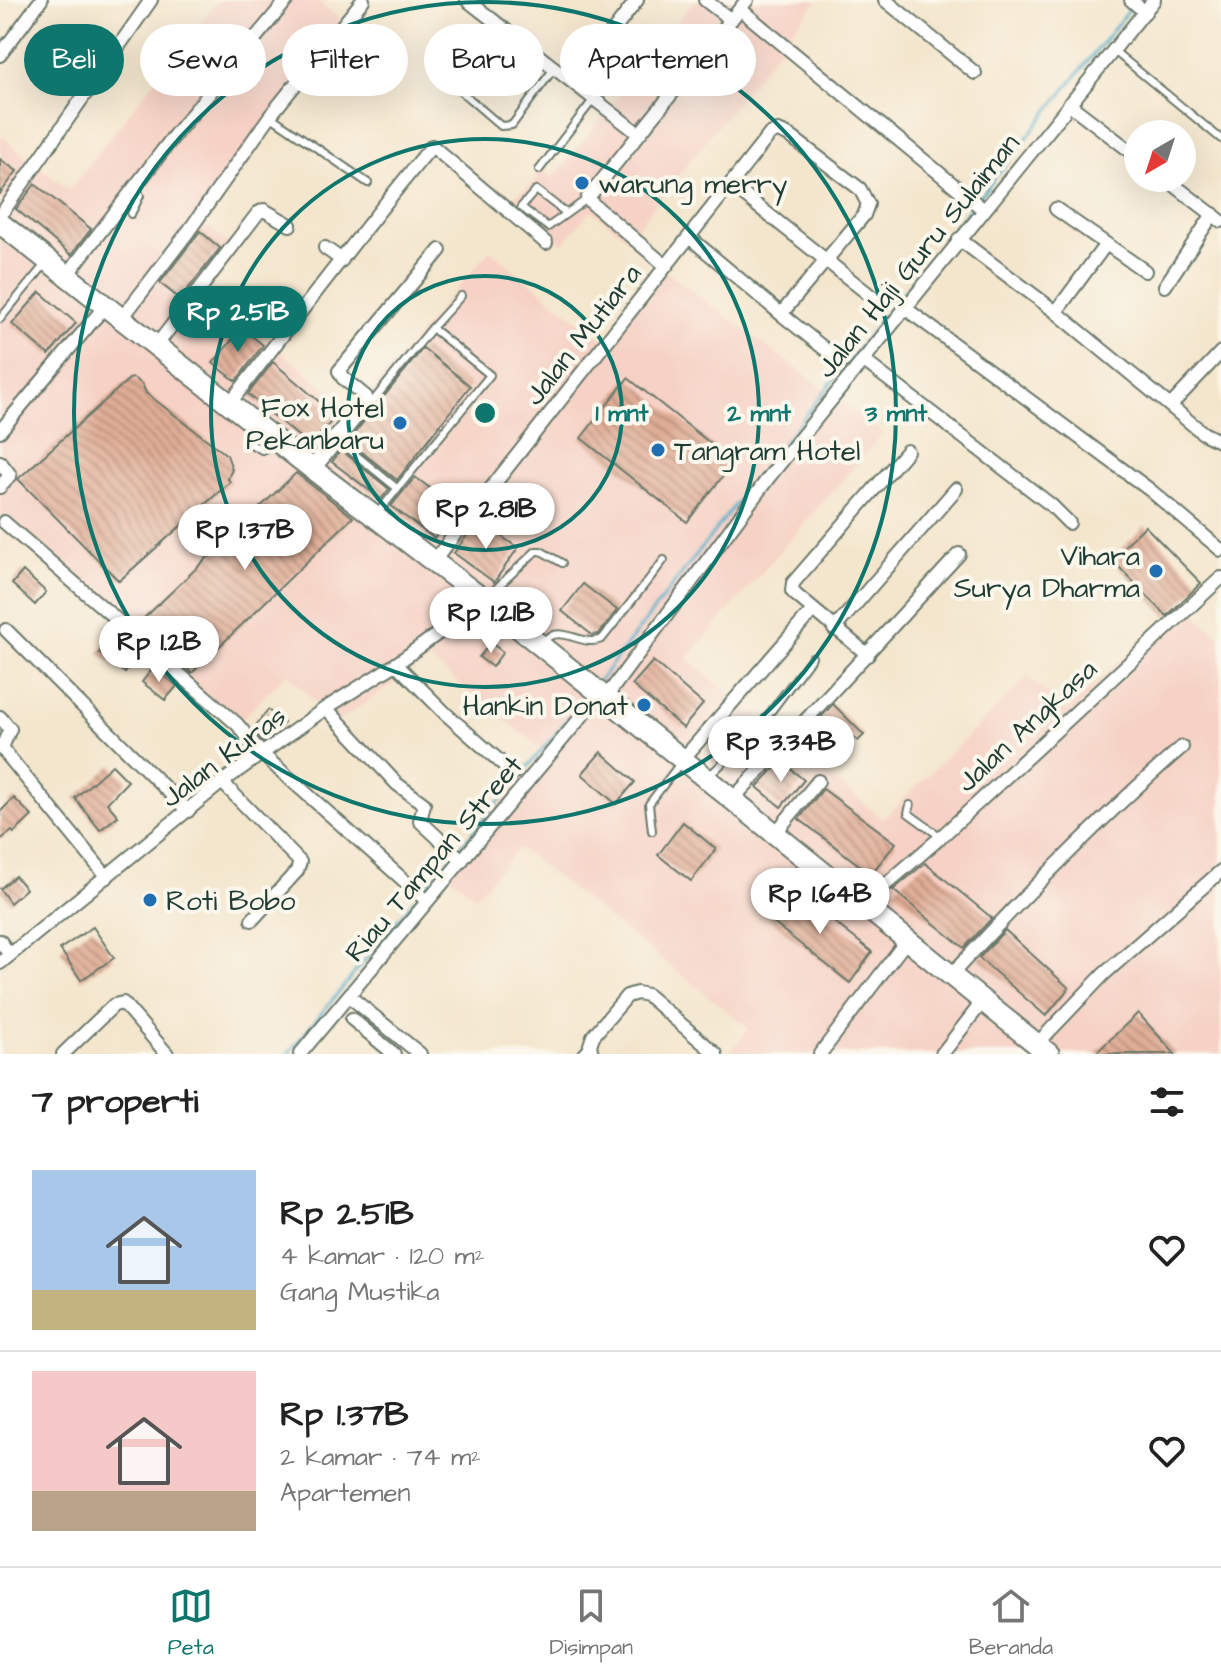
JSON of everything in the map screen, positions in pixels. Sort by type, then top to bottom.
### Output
[{"type":"main road","points":[[0,223],[484,600],[1043,1049]]},
{"type":"street","points":[[0,55],[41,0]]},
{"type":"street","points":[[0,216],[151,0]]},
{"type":"street","points":[[67,275],[136,184],[287,0]]},
{"type":"street","points":[[122,318],[188,232],[270,116],[363,0]]},
{"type":"street","points":[[467,0],[498,24]]},
{"type":"street","points":[[619,24],[637,0]]},
{"type":"street","points":[[705,0],[731,20]]},
{"type":"street","points":[[885,0],[975,73]]},
{"type":"street","points":[[1131,0],[1145,12]]},
{"type":"street","name":"Jalan Haji Guru Sulaiman","points":[[599,692],[959,239],[1154,0]]},
{"type":"street","points":[[587,199],[744,4],[984,210]]},
{"type":"street","points":[[544,59],[639,134]]},
{"type":"street","points":[[1069,104],[1124,146]]},
{"type":"street","points":[[666,266],[770,134],[778,131],[790,136],[860,189],[868,204],[864,215],[781,314]]},
{"type":"street","points":[[229,404],[387,199],[433,146],[546,243]]},
{"type":"street","points":[[730,184],[876,300]]},
{"type":"street","points":[[1165,286],[1217,218],[1183,192]]},
{"type":"street","name":"Jalan Mutiara","points":[[433,562],[666,266],[587,199]]},
{"type":"street","points":[[1056,209],[1145,271]]},
{"type":"street","points":[[156,346],[258,213],[269,211],[290,225]]},
{"type":"street","points":[[689,237],[841,362]]},
{"type":"street","points":[[959,239],[1056,312],[1203,433],[1221,442]]},
{"type":"street","points":[[1056,312],[1106,244]]},
{"type":"street","points":[[325,248],[342,260]]},
{"type":"street","points":[[314,470],[366,397],[339,371],[440,250]]},
{"type":"street","points":[[0,431],[106,305]]},
{"type":"street","points":[[905,308],[1089,443],[1221,550]]},
{"type":"street","points":[[1171,405],[1221,352]]},
{"type":"street","points":[[863,360],[1051,505],[1069,523]]},
{"type":"street","points":[[868,655],[792,591],[795,580],[907,451]]},
{"type":"street","points":[[0,462],[10,475],[0,487]]},
{"type":"street","points":[[834,629],[956,489]]},
{"type":"street","points":[[1,522],[237,724],[262,754],[423,898]]},
{"type":"street","points":[[732,800],[959,554]]},
{"type":"street","name":"Jalan Angkasa","points":[[862,905],[941,837],[1221,578]]},
{"type":"street","name":"Jalan Kuras","points":[[5,959],[222,782],[484,600]]},
{"type":"street","points":[[683,759],[813,610]]},
{"type":"street","points":[[6,630],[188,811]]},
{"type":"street","points":[[396,664],[439,708],[513,773]]},
{"type":"street","name":"Riau Tampan Street","points":[[304,1049],[457,856],[592,704],[599,692]]},
{"type":"street","points":[[326,708],[397,784],[424,804],[419,819],[457,856]]},
{"type":"street","points":[[0,717],[10,729],[3,745],[4,751],[107,877]]},
{"type":"street","points":[[951,975],[1020,900],[1124,797],[1182,747]]},
{"type":"street","points":[[774,835],[818,781]]},
{"type":"street","points":[[222,782],[300,862],[297,871],[252,920]]},
{"type":"street","points":[[1043,1049],[1104,974],[1221,871]]},
{"type":"street","points":[[820,1054],[907,940]]},
{"type":"street","points":[[0,941],[5,959]]},
{"type":"street","points":[[588,1051],[593,1036],[627,996],[637,993],[647,995],[716,1054]]},
{"type":"street","points":[[349,996],[420,1054]]},
{"type":"street","points":[[942,1054],[983,1001]]},
{"type":"street","points":[[63,1054],[114,1005],[123,1003],[167,1054]]},
{"type":"street","points":[[352,1019],[394,1054]]},
{"type":"street","points":[[304,1049],[320,1054]]},
{"type":"lane","points":[[1113,50],[1221,139]]},
{"type":"lane","points":[[544,82],[555,67]]},
{"type":"lane","points":[[466,96],[501,126],[512,125],[534,96]]},
{"type":"lane","points":[[539,170],[595,98]]},
{"type":"lane","points":[[270,116],[368,183]]},
{"type":"lane","points":[[131,214],[140,196],[136,184]]},
{"type":"lane","points":[[566,213],[536,190],[521,207],[548,227],[587,199]]},
{"type":"lane","points":[[0,319],[48,260]]},
{"type":"lane","points":[[314,470],[461,296]]},
{"type":"lane","points":[[374,517],[490,375],[432,328]]},
{"type":"lane","points":[[245,441],[262,450],[278,442]]},
{"type":"lane","points":[[340,442],[398,489]]},
{"type":"lane","points":[[484,600],[536,551],[562,563]]},
{"type":"lane","points":[[539,645],[554,634],[590,642],[602,639],[664,560]]},
{"type":"lane","points":[[707,778],[757,730],[812,657]]},
{"type":"lane","points":[[652,831],[649,804],[683,759]]},
{"type":"lane","points":[[910,805],[908,813],[941,837]]},
{"type":"shaded area","points":[[218,0],[316,0],[346,24],[282,24],[282,96],[292,96],[199,221],[238,251],[207,293],[354,410],[490,250],[604,341],[663,269],[883,433],[687,659],[883,819],[1028,677],[1067,710],[1183,604],[1221,638],[1221,1054],[729,1054],[749,1028],[519,848],[475,897],[444,871],[545,752],[430,660],[336,723],[287,673],[237,724],[0,512],[0,484],[10,474],[0,464],[0,135],[69,190],[143,96],[266,96],[266,24],[199,24]]},
{"type":"shaded area","points":[[695,0],[817,0],[756,77],[756,24],[676,24]]},
{"type":"shaded area","points":[[619,96],[741,96],[628,239],[591,210],[563,244],[508,200],[536,182],[536,166],[553,179]]},
{"type":"building","points":[[0,159],[17,171],[0,194]]},
{"type":"building","points":[[35,184],[91,229],[71,255],[16,209]]},
{"type":"building","points":[[200,231],[220,248],[180,299],[160,283]]},
{"type":"building","points":[[40,292],[76,323],[49,355],[12,324]]},
{"type":"building","points":[[242,328],[263,345],[236,381],[213,363]]},
{"type":"building","name":"Fox Hotel Pekanbaru","points":[[423,348],[470,386],[397,480],[348,441]]},
{"type":"building","points":[[273,362],[336,416],[310,446],[248,394]]},
{"type":"building","points":[[133,378],[142,384],[146,393],[227,455],[232,469],[228,479],[230,482],[119,581],[18,479]]},
{"type":"building","name":"Tangram Hotel","points":[[628,378],[734,462],[687,522],[581,438]]},
{"type":"building","points":[[341,450],[389,489],[381,499],[332,462]]},
{"type":"building","points":[[296,473],[353,517],[192,673],[138,624]]},
{"type":"building","points":[[415,477],[457,508],[434,538],[391,506]]},
{"type":"building","points":[[478,520],[518,548],[494,582],[454,553]]},
{"type":"building","name":"Vihara Surya Dharma","points":[[1145,526],[1201,583],[1167,616],[1111,559]]},
{"type":"building","points":[[23,571],[46,592],[35,605],[12,584]]},
{"type":"building","points":[[583,584],[617,610],[599,634],[592,635],[562,611]]},
{"type":"building","points":[[108,640],[135,660],[125,673],[99,653]]},
{"type":"building","points":[[491,643],[503,652],[492,667],[479,657]]},
{"type":"building","points":[[653,661],[703,704],[683,728],[632,685]]},
{"type":"building","points":[[154,667],[177,686],[165,700],[142,682]]},
{"type":"building","points":[[833,704],[864,735],[858,741],[845,731],[829,750],[809,730]]},
{"type":"building","points":[[268,710],[284,723],[263,742],[253,729]]},
{"type":"building","points":[[601,752],[635,782],[616,804],[582,774]]},
{"type":"building","points":[[781,761],[804,780],[781,807],[757,787]]},
{"type":"building","points":[[112,765],[128,781],[107,803],[118,816],[100,830],[75,798]]},
{"type":"building","points":[[823,789],[896,843],[871,874],[799,819]]},
{"type":"building","points":[[14,798],[32,816],[14,833],[12,831],[0,840],[0,812]]},
{"type":"building","points":[[683,822],[716,849],[691,881],[658,855]]},
{"type":"building","points":[[925,863],[992,918],[964,948],[893,890]]},
{"type":"building","points":[[15,876],[26,889],[10,903],[0,889]]},
{"type":"building","points":[[788,889],[872,952],[850,983],[766,917]]},
{"type":"building","points":[[93,927],[114,958],[81,980],[60,949]]},
{"type":"building","points":[[1005,930],[1069,988],[1046,1016],[979,958]]},
{"type":"building","points":[[1138,1013],[1175,1054],[1095,1054]]},
{"type":"waterway","points":[[977,200],[1132,6]]},
{"type":"waterway","points":[[599,681],[972,206]]},
{"type":"waterway","points":[[458,850],[589,694]]},
{"type":"waterway","points":[[421,892],[453,856]]},
{"type":"waterway","points":[[288,1054],[416,898]]},
{"type":"place","name":"warung merry","points":[[582,183]]},
{"type":"place","name":"Fox Hotel Pekanbaru","points":[[400,423]]},
{"type":"place","name":"Tangram Hotel","points":[[658,450]]},
{"type":"place","name":"Vihara Surya Dharma","points":[[1156,571]]},
{"type":"place","name":"Hankin Donat","points":[[644,705]]},
{"type":"place","name":"Roti Bobo","points":[[150,900]]}]
